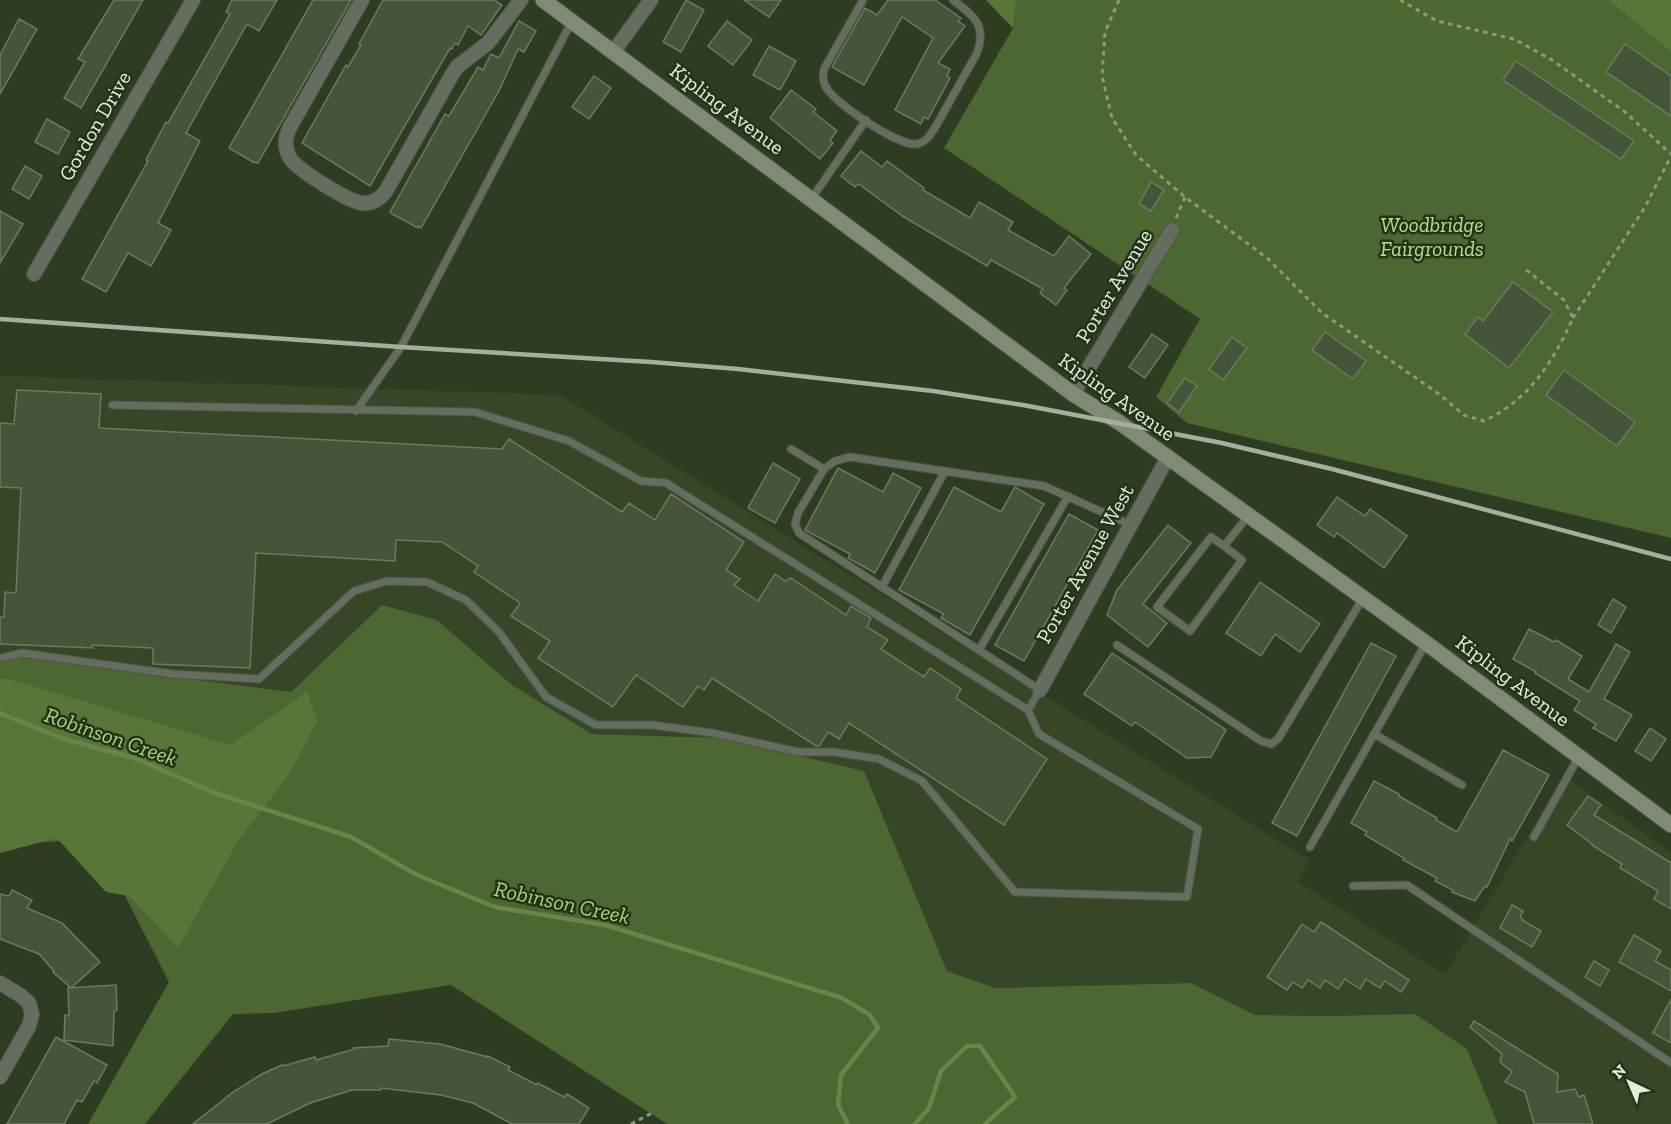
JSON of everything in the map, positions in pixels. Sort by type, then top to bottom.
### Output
[{"type":"street","name":"Gordon Drive","points":[[34,274],[193,0]]},
{"type":"street","points":[[362,0],[290,127],[286,143],[288,155],[294,165],[352,200],[364,203],[377,199],[386,191],[453,72],[488,43],[521,0]]},
{"type":"street","name":"Kipling Avenue","points":[[543,0],[1073,394],[1168,457],[1249,515],[1671,825]]},
{"type":"street","points":[[614,51],[651,0]]},
{"type":"street","name":"Porter Avenue","points":[[1073,394],[1172,230]]},
{"type":"street","name":"Porter Avenue West","points":[[1040,690],[1168,457]]},
{"type":"street","points":[[0,982],[29,1003],[32,1014],[29,1026],[0,1077]]},
{"type":"lane","points":[[863,0],[824,69],[823,80],[826,89],[836,99],[894,138],[908,144],[919,144],[929,137],[977,53],[981,41],[981,31],[975,18],[953,0]]},
{"type":"lane","points":[[356,411],[401,347],[572,21]]},
{"type":"lane","points":[[812,198],[866,120]]},
{"type":"lane","points":[[0,658],[22,653],[173,674],[259,679],[354,591],[387,580],[427,582],[466,600],[499,632],[546,697],[596,725],[652,725],[713,733],[799,752],[834,752],[879,759],[922,781],[1015,892],[1187,897],[1198,829],[1039,734],[1028,710],[666,483],[641,481],[569,441],[475,412],[112,405]]},
{"type":"lane","points":[[791,449],[824,469]]},
{"type":"lane","points":[[1028,710],[1040,690],[799,533],[795,524],[798,513],[824,469],[835,461],[850,458],[1044,486],[1131,525]]},
{"type":"lane","points":[[882,586],[945,471]]},
{"type":"lane","points":[[979,650],[1068,496]]},
{"type":"lane","points":[[1224,546],[1249,515]]},
{"type":"lane","points":[[1211,537],[1224,546],[1242,560],[1190,631],[1157,607],[1211,537]]},
{"type":"lane","points":[[1116,645],[1261,741],[1271,744],[1278,739],[1364,598]]},
{"type":"lane","points":[[1310,847],[1426,643]]},
{"type":"lane","points":[[1374,734],[1462,785]]},
{"type":"lane","points":[[1534,837],[1579,756]]},
{"type":"lane","points":[[1353,886],[1407,885],[1671,1063]]},
{"type":"path","points":[[1119,0],[1105,32],[1102,76],[1112,118],[1136,155],[1185,197],[1267,258],[1322,313],[1439,394],[1464,415],[1484,421],[1502,413],[1536,381],[1557,352],[1573,318],[1645,207],[1671,155],[1625,112],[1552,60],[1514,39],[1437,21],[1400,0]]},
{"type":"path","points":[[1172,230],[1185,197]]},
{"type":"path","points":[[1525,269],[1564,300],[1573,318]]},
{"type":"path","points":[[631,1124],[654,1112]]},
{"type":"shaded area","points":[[2,376],[560,395],[1309,860],[1298,882],[1445,975],[1564,775],[1671,853],[1671,1124],[1498,1124],[1467,1049],[1333,1016],[1255,1015],[1191,983],[996,988],[947,971],[864,771],[722,738],[592,734],[512,685],[437,620],[382,605],[291,692],[0,654],[0,380]]},
{"type":"green space","points":[[986,0],[1016,0],[1013,28]]},
{"type":"green space","name":"Woodbridge Fairgrounds","points":[[1016,0],[1608,0],[1671,52],[1671,538],[1187,423],[1156,397],[1200,319],[944,148],[1013,28]]},
{"type":"green space","points":[[1608,0],[1671,0],[1671,52]]},
{"type":"green space","points":[[382,605],[437,620],[512,685],[592,734],[722,738],[864,771],[947,971],[996,988],[1191,983],[1255,1015],[1415,1014],[1467,1049],[1498,1124],[667,1124],[451,985],[274,1013],[233,1014],[145,1124],[88,1124],[169,982],[96,839],[0,847],[0,654],[291,692]]},
{"type":"green space","points":[[0,679],[9,679],[231,745],[307,691],[317,721],[288,776],[238,841],[178,948],[129,896],[106,892],[57,838],[0,853]]},
{"type":"building","points":[[114,0],[143,0],[81,108],[64,98],[85,62],[78,59]]},
{"type":"building","points":[[232,0],[277,0],[259,31],[247,24],[186,133],[200,141],[158,223],[171,230],[151,266],[128,253],[106,292],[82,279],[148,161],[146,160],[166,122],[168,123],[230,14],[226,12]]},
{"type":"building","points":[[313,0],[351,0],[258,163],[253,162],[229,148]]},
{"type":"building","points":[[383,0],[494,0],[502,5],[481,35],[468,26],[458,45],[455,43],[452,49],[450,48],[370,186],[302,143],[346,65],[348,67],[361,45],[359,44]]},
{"type":"building","points":[[686,0],[704,10],[681,52],[663,42]]},
{"type":"building","points":[[744,0],[781,0],[769,17]]},
{"type":"building","points":[[888,0],[935,0],[961,18],[958,21],[965,26],[938,63],[950,69],[947,76],[950,78],[928,119],[924,117],[921,124],[895,110],[933,38],[902,17],[864,85],[832,67],[865,8],[877,15]]},
{"type":"building","points":[[19,19],[37,29],[0,94],[0,55]]},
{"type":"building","points":[[519,21],[536,31],[524,52],[518,49],[500,89],[421,228],[392,214],[390,212],[445,114],[449,116],[478,67],[483,70],[491,54],[499,58]]},
{"type":"building","points":[[727,21],[752,40],[733,65],[708,46]]},
{"type":"building","points":[[1625,44],[1671,76],[1671,116],[1606,72]]},
{"type":"building","points":[[769,46],[796,61],[780,90],[753,75]]},
{"type":"building","points":[[1516,61],[1634,141],[1621,159],[1503,80]]},
{"type":"building","points":[[594,76],[611,88],[589,119],[572,107]]},
{"type":"building","points":[[791,90],[816,109],[813,112],[837,131],[830,140],[833,143],[820,159],[770,118]]},
{"type":"building","points":[[47,119],[70,132],[58,154],[35,142]]},
{"type":"building","points":[[861,151],[882,167],[887,161],[924,188],[923,190],[970,218],[979,202],[1013,222],[1008,230],[1054,256],[1069,236],[1091,254],[1064,288],[1067,290],[1056,305],[1040,293],[1043,289],[991,260],[987,266],[904,217],[860,185],[855,187],[841,176]]},
{"type":"building","points":[[25,166],[42,176],[29,199],[12,189]]},
{"type":"building","points":[[1151,182],[1164,190],[1151,211],[1139,204]]},
{"type":"building","points":[[0,211],[23,224],[0,263]]},
{"type":"building","points":[[1513,282],[1553,312],[1509,368],[1465,334],[1478,317],[1483,321]]},
{"type":"building","points":[[1325,332],[1366,361],[1353,379],[1312,350]]},
{"type":"building","points":[[1152,334],[1168,345],[1145,378],[1129,367]]},
{"type":"building","points":[[1232,337],[1247,348],[1223,380],[1209,369]]},
{"type":"building","points":[[1564,370],[1635,422],[1617,446],[1546,395]]},
{"type":"building","points":[[1185,378],[1197,386],[1179,412],[1167,403]]},
{"type":"building","points":[[17,390],[101,394],[99,428],[502,449],[509,439],[622,512],[629,503],[655,520],[671,494],[744,542],[726,570],[740,579],[734,585],[758,601],[775,574],[785,581],[791,578],[846,615],[851,606],[871,618],[867,627],[888,640],[881,649],[924,677],[930,668],[961,689],[956,698],[1047,759],[1004,825],[849,723],[839,739],[828,732],[819,746],[816,746],[712,678],[704,690],[698,686],[683,707],[636,675],[613,707],[538,658],[550,641],[511,616],[520,603],[474,572],[478,566],[442,542],[396,540],[395,561],[256,553],[250,668],[153,664],[153,648],[0,644],[0,617],[4,617],[5,592],[16,593],[21,488],[0,487],[0,423],[14,424]]},
{"type":"building","points":[[773,463],[800,479],[775,523],[748,508]]},
{"type":"building","points":[[838,468],[883,492],[893,473],[921,488],[875,573],[848,558],[850,554],[805,530]]},
{"type":"building","points":[[954,487],[1001,512],[1015,487],[1044,504],[970,635],[941,618],[944,614],[899,590]]},
{"type":"building","points":[[1337,497],[1365,516],[1370,509],[1407,536],[1384,568],[1337,533],[1334,537],[1317,525]]},
{"type":"building","points":[[1069,514],[1098,530],[1024,661],[995,645]]},
{"type":"building","points":[[1168,525],[1191,543],[1143,604],[1167,623],[1148,647],[1107,615],[1117,590]]},
{"type":"building","points":[[1260,582],[1320,624],[1300,652],[1275,634],[1261,656],[1226,633]]},
{"type":"building","points":[[1613,599],[1626,607],[1611,633],[1598,625]]},
{"type":"building","points":[[1529,629],[1554,642],[1556,640],[1582,656],[1568,679],[1589,692],[1616,644],[1630,652],[1604,699],[1632,715],[1616,741],[1593,728],[1596,724],[1574,710],[1580,701],[1513,659]]},
{"type":"building","points":[[1371,643],[1396,656],[1297,836],[1272,823]]},
{"type":"building","points":[[1112,653],[1226,730],[1211,757],[1187,758],[1135,722],[1132,726],[1084,694]]},
{"type":"building","points":[[1650,728],[1666,739],[1651,761],[1635,751]]},
{"type":"building","points":[[1503,750],[1549,775],[1512,841],[1510,839],[1487,887],[1485,886],[1475,901],[1452,892],[1453,890],[1435,881],[1437,878],[1403,860],[1404,858],[1365,835],[1367,832],[1351,823],[1374,781],[1399,794],[1457,832]]},
{"type":"building","points":[[1588,796],[1601,805],[1594,815],[1671,863],[1671,909],[1654,899],[1658,891],[1620,868],[1622,864],[1592,845],[1567,825]]},
{"type":"building","points":[[12,890],[32,900],[27,908],[62,923],[100,962],[71,988],[53,972],[39,954],[0,939],[0,894],[9,896]]},
{"type":"building","points":[[1512,905],[1523,911],[1520,917],[1522,920],[1541,931],[1532,947],[1500,928]]},
{"type":"building","points":[[1321,922],[1409,980],[1401,992],[1385,981],[1380,988],[1366,979],[1360,989],[1345,979],[1338,989],[1325,980],[1320,988],[1308,980],[1302,988],[1293,982],[1287,990],[1267,977],[1302,924],[1314,932]]},
{"type":"building","points":[[1634,935],[1661,951],[1655,961],[1671,970],[1671,991],[1619,962]]},
{"type":"building","points":[[1594,961],[1609,970],[1600,986],[1585,977]]},
{"type":"building","points":[[116,985],[117,1010],[114,1011],[113,1046],[64,1040],[65,1015],[69,1016],[68,988]]},
{"type":"building","points":[[1671,999],[1671,1043],[1653,1033]]},
{"type":"building","points":[[1474,1021],[1558,1074],[1557,1092],[1575,1089],[1579,1097],[1584,1095],[1593,1124],[1534,1124],[1525,1092],[1505,1082],[1512,1072],[1500,1062],[1502,1054],[1470,1027]]},
{"type":"building","points":[[56,1037],[107,1065],[97,1083],[94,1081],[82,1102],[77,1100],[64,1124],[7,1124]]},
{"type":"building","points":[[389,1039],[440,1044],[488,1056],[510,1067],[508,1070],[537,1085],[538,1083],[564,1097],[567,1094],[589,1108],[579,1124],[512,1124],[473,1103],[441,1095],[381,1088],[381,1090],[352,1090],[310,1103],[267,1124],[193,1124],[233,1092],[282,1065],[315,1057],[316,1060],[354,1048],[388,1046]]},
{"type":"waterway","name":"Robinson Creek","points":[[0,713],[64,739],[134,758],[215,793],[351,837],[417,875],[495,907],[605,925],[842,998],[870,1015],[878,1028],[841,1075],[838,1105],[848,1124]]},
{"type":"waterway","name":"Robinson Creek","points":[[915,1124],[929,1108],[941,1071],[967,1046],[980,1046],[1015,1097],[985,1124]]},
{"type":"railway","points":[[0,319],[651,362],[738,369],[933,391],[1023,405],[1222,443],[1332,469],[1671,559]]}]
